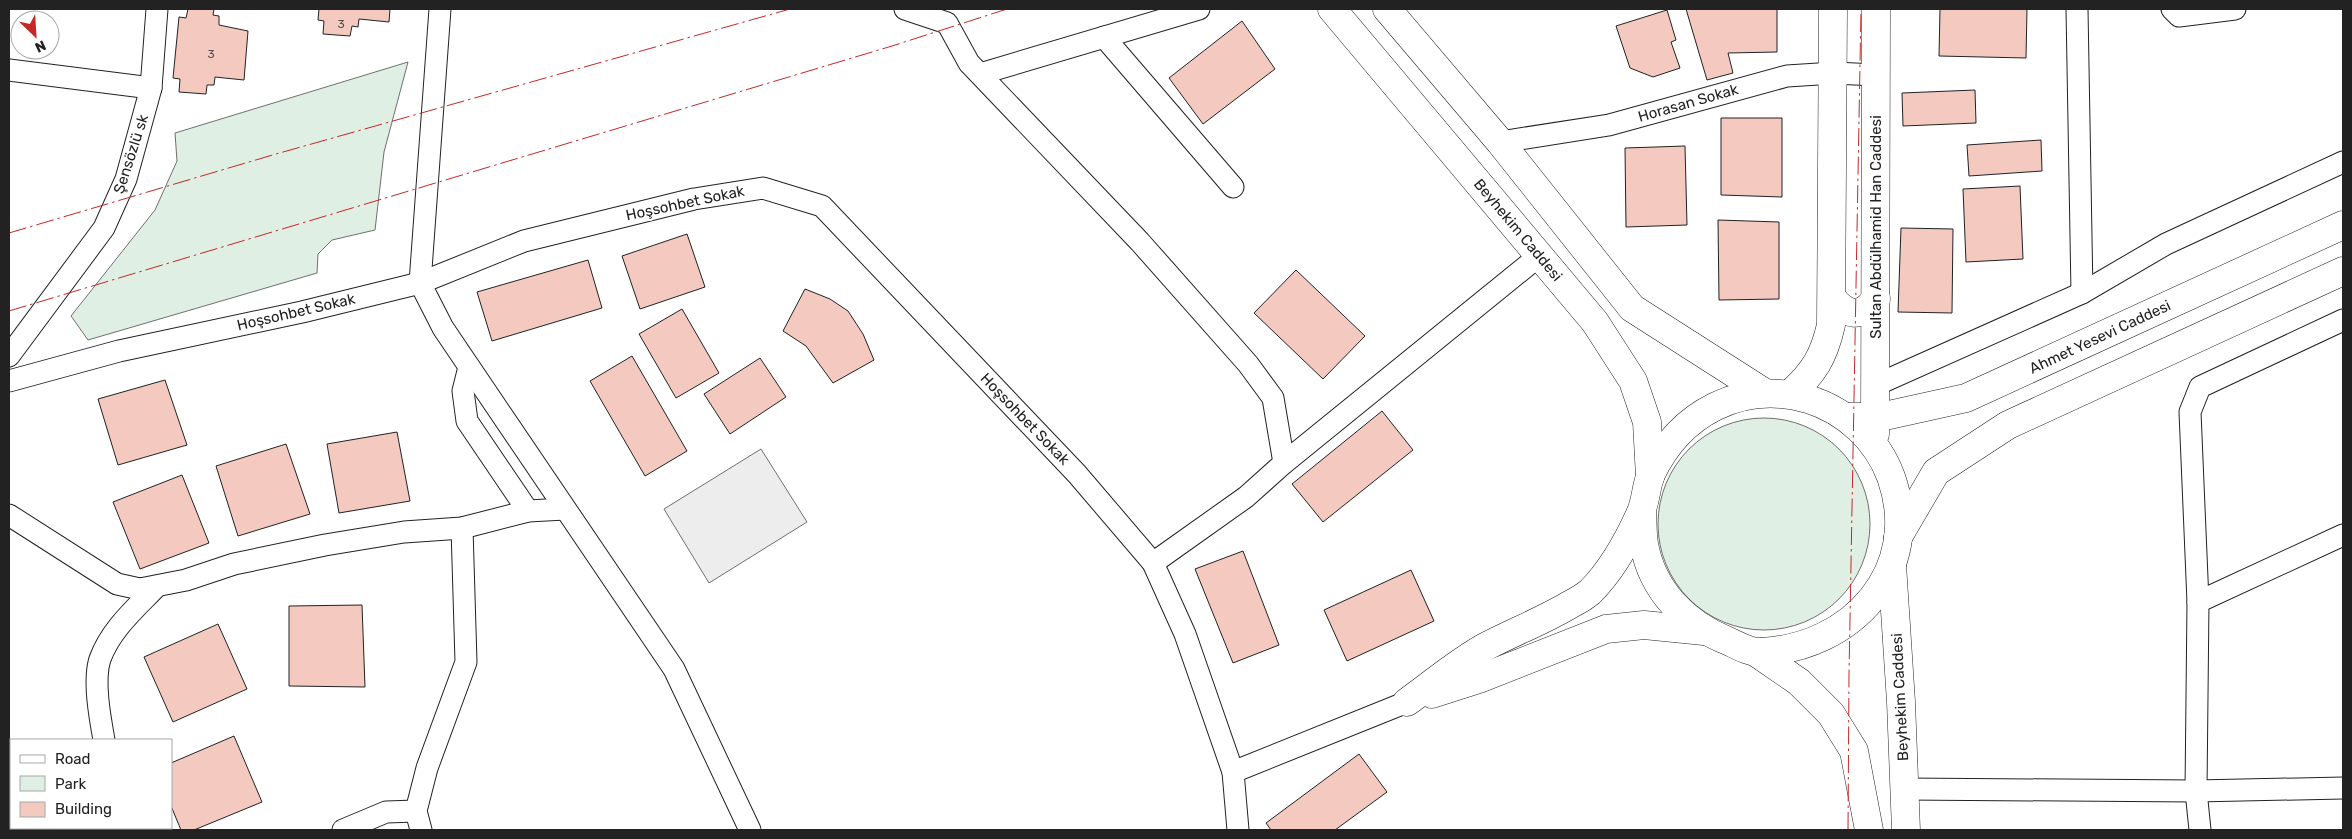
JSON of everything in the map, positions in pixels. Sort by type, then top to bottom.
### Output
[{"type":"main road","name":"Beyhekim Caddesi","points":[[1332,9],[1595,322],[1633,381],[1647,422],[1650,477]]},
{"type":"main road","points":[[1387,9],[1500,142],[1632,308],[1778,394],[1823,404],[1847,417],[1875,446],[1887,466],[1895,489],[1899,513],[1898,537],[1892,565],[1874,598],[1847,625],[1813,642],[1756,653]]},
{"type":"main road","points":[[1407,702],[1483,648],[1551,616],[1588,594],[1616,559],[1642,510],[1650,477],[1668,444],[1695,418],[1728,400],[1778,394],[1807,378],[1823,354],[1831,325],[1832,298],[1833,9]]},
{"type":"main road","name":"Sultan Abdülhamid Han Caddesi","points":[[1875,446],[1876,9]]},
{"type":"main road","name":"Ahmet Yesevi Caddesi","points":[[1847,417],[1880,417],[1966,398],[2343,225]]},
{"type":"main road","points":[[1898,537],[1936,472],[2008,425],[2343,271]]},
{"type":"main road","points":[[1832,298],[1848,312],[1859,313],[1869,308],[1876,300]]},
{"type":"main road","points":[[1642,510],[1644,544],[1654,576],[1674,607],[1704,631],[1756,653],[1799,682],[1836,722],[1854,751],[1869,830]]},
{"type":"main road","name":"Beyhekim Caddesi","points":[[1892,565],[1906,789],[1906,830]]},
{"type":"main road","points":[[1407,702],[1479,679],[1606,629],[1644,624],[1704,631]]},
{"type":"street","name":"Şensözlü sk","points":[[9,356],[104,228],[126,178],[151,88],[157,9]]},
{"type":"street","points":[[440,9],[420,283],[443,328],[674,669],[750,830]]},
{"type":"street","points":[[905,9],[951,16],[969,63],[1140,242],[1248,364],[1273,398],[1284,463]]},
{"type":"street","points":[[980,74],[1199,9]]},
{"type":"street","points":[[2078,9],[2082,293]]},
{"type":"street","points":[[2172,9],[2179,16],[2235,9]]},
{"type":"street","points":[[1104,37],[1233,187]]},
{"type":"street","points":[[9,70],[151,88]]},
{"type":"street","name":"Horasan Sokak","points":[[1500,142],[1609,125],[1786,76],[1834,73],[1876,75]]},
{"type":"street","points":[[1876,385],[2082,293],[2166,244],[2343,162]]},
{"type":"street","name":"Hoşsohbet Sokak","points":[[9,381],[119,351],[302,312],[420,283],[524,241],[694,199],[763,188],[822,206],[1077,474],[1152,562],[1185,634],[1233,772],[1238,830]]},
{"type":"street","points":[[1152,562],[1246,497],[1284,463],[1539,256]]},
{"type":"street","points":[[2200,830],[2196,791],[2198,602],[2190,412],[2200,387],[2343,320]]},
{"type":"street","points":[[470,367],[463,391],[467,421],[528,511]]},
{"type":"street","points":[[9,515],[117,584],[140,589],[186,580],[234,564],[325,545],[404,532],[462,528],[528,511],[566,509]]},
{"type":"street","points":[[343,830],[386,812],[419,821],[427,768],[466,662],[462,528]]},
{"type":"street","points":[[2198,602],[2343,535]]},
{"type":"street","points":[[104,739],[97,703],[100,660],[119,625],[157,586]]},
{"type":"street","points":[[1233,772],[1407,702]]},
{"type":"street","points":[[1906,789],[2196,791],[2343,788]]},
{"type":"green space","points":[[408,62],[384,152],[375,230],[332,240],[318,254],[317,273],[88,340],[71,316],[155,210],[177,161],[175,133]]},
{"type":"green space","points":[[1754,418],[1774,418],[1795,422],[1814,430],[1839,449],[1852,465],[1862,483],[1868,503],[1870,524],[1868,545],[1862,565],[1852,583],[1839,599],[1814,618],[1795,626],[1774,630],[1754,630],[1733,626],[1714,618],[1697,606],[1682,591],[1670,574],[1662,555],[1658,534],[1658,514],[1662,493],[1670,474],[1682,457],[1697,442],[1714,430],[1733,422]]},
{"type":"shaded area","points":[[761,449],[807,522],[709,583],[664,509]]},
{"type":"building","points":[[188,9],[214,9],[213,15],[219,16],[219,25],[248,31],[244,80],[215,77],[214,85],[207,85],[206,94],[179,92],[180,79],[173,78],[179,17],[186,18]]},
{"type":"building","points":[[319,9],[390,9],[389,22],[359,19],[358,27],[352,26],[350,36],[323,34],[324,21],[318,20]]},
{"type":"building","points":[[1686,9],[1777,9],[1777,52],[1728,53],[1733,73],[1707,80]]},
{"type":"building","points":[[1940,9],[2027,9],[2026,58],[1939,56]]},
{"type":"building","points":[[1667,10],[1676,40],[1671,42],[1680,68],[1653,77],[1630,68],[1616,26]]},
{"type":"building","points":[[1242,21],[1275,69],[1203,124],[1169,78]]},
{"type":"building","points":[[1975,90],[1976,123],[1903,126],[1902,93]]},
{"type":"building","points":[[1721,118],[1782,118],[1782,197],[1721,195]]},
{"type":"building","points":[[2041,140],[2042,171],[1969,176],[1967,145]]},
{"type":"building","points":[[1685,146],[1687,225],[1626,227],[1625,148]]},
{"type":"building","points":[[2020,186],[2023,259],[1966,262],[1963,189]]},
{"type":"building","points":[[1718,220],[1779,222],[1779,299],[1719,300]]},
{"type":"building","points":[[1901,228],[1953,229],[1952,313],[1898,312]]},
{"type":"building","points":[[687,234],[705,287],[640,309],[622,256]]},
{"type":"building","points":[[588,260],[602,308],[492,341],[477,292]]},
{"type":"building","points":[[1296,270],[1365,336],[1323,379],[1254,313]]},
{"type":"building","points":[[805,289],[830,299],[848,311],[863,334],[874,360],[833,383],[806,346],[783,331]]},
{"type":"building","points":[[682,309],[719,373],[676,398],[639,334]]},
{"type":"building","points":[[632,356],[687,451],[645,476],[590,381]]},
{"type":"building","points":[[760,358],[786,397],[730,434],[704,394]]},
{"type":"building","points":[[165,380],[187,445],[118,465],[98,399]]},
{"type":"building","points":[[1382,411],[1413,450],[1323,522],[1292,484]]},
{"type":"building","points":[[397,432],[410,501],[339,513],[327,444]]},
{"type":"building","points":[[286,444],[310,514],[238,536],[216,466]]},
{"type":"building","points":[[182,475],[209,543],[140,569],[113,502]]},
{"type":"building","points":[[1243,551],[1279,645],[1233,663],[1195,569]]},
{"type":"building","points":[[1411,570],[1434,621],[1347,661],[1324,610]]},
{"type":"building","points":[[362,605],[365,687],[289,686],[289,606]]},
{"type":"building","points":[[218,624],[247,689],[173,722],[144,657]]},
{"type":"building","points":[[234,736],[262,802],[194,830],[181,830],[172,808],[172,763]]},
{"type":"building","points":[[1359,754],[1387,792],[1335,830],[1271,830],[1266,823]]},
{"type":"power","points":[[9,233],[276,154],[790,9]]},
{"type":"power","points":[[9,311],[892,46],[1007,9]]},
{"type":"power","points":[[1848,830],[1861,9]]}]
